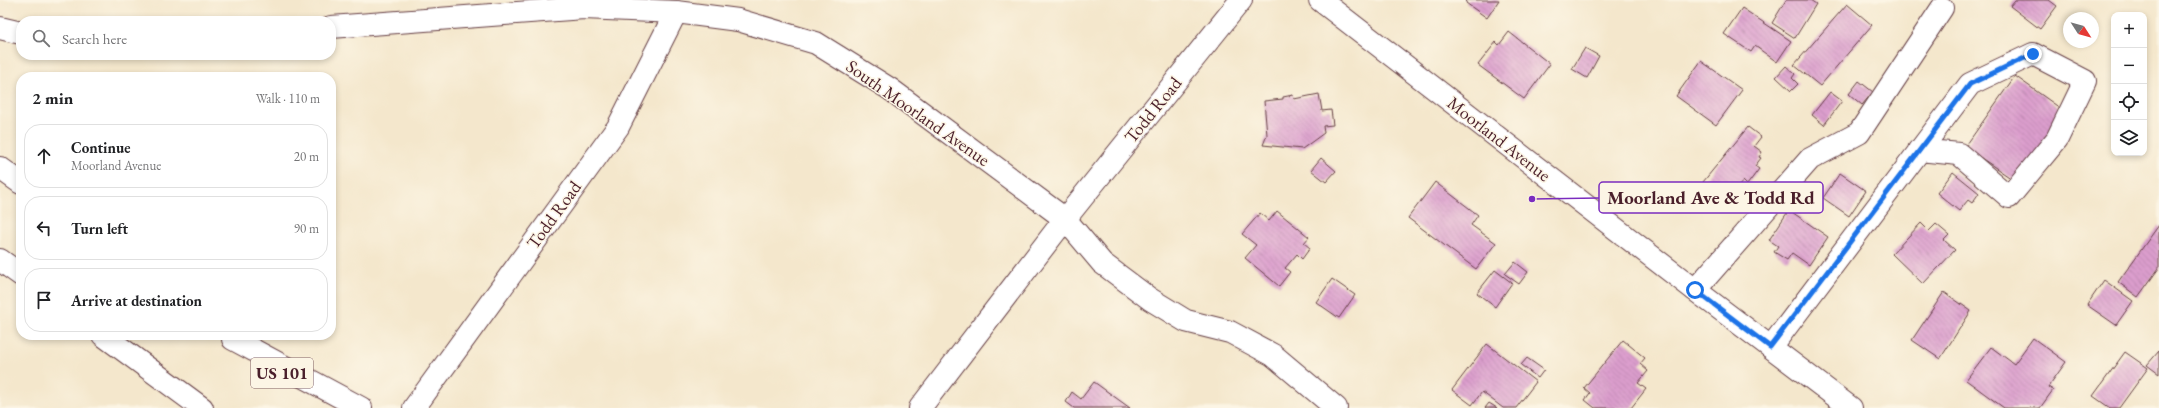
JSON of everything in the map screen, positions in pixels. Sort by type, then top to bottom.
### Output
[{"type":"main road","name":"Todd Road","points":[[920,408],[1064,219],[1241,0]]},
{"type":"main road","name":"Moorland Avenue","points":[[1320,0],[1695,290],[1851,408]]},
{"type":"main road","name":"South Moorland Avenue","points":[[336,27],[584,8],[676,12],[738,20],[816,43],[890,89],[1064,219],[1102,263],[1150,299],[1186,321],[1230,332],[1273,354],[1336,408]]},
{"type":"main road","points":[[1695,290],[1810,159],[1859,133],[1942,8]]},
{"type":"main road","name":"Todd Road","points":[[414,408],[618,127],[676,12]]},
{"type":"main road","points":[[0,28],[16,32]]},
{"type":"main road","points":[[1770,347],[1919,150],[1970,84],[2033,54],[2085,81],[2057,138],[2009,197],[1959,154],[1919,150]]},
{"type":"main road","points":[[0,168],[16,179]]},
{"type":"main road","points":[[0,260],[16,271]]},
{"type":"main road","points":[[110,340],[202,408]]},
{"type":"main road","name":"US 101","points":[[234,340],[331,408]]},
{"type":"main road","points":[[236,340],[361,408]]},
{"type":"main road","points":[[146,366],[187,408]]},
{"type":"building","points":[[1467,0],[1499,0],[1487,18],[1466,3]]},
{"type":"building","points":[[1786,0],[1810,0],[1816,4],[1795,38],[1772,23]]},
{"type":"building","points":[[2015,0],[2049,0],[2057,6],[2040,29],[2010,6]]},
{"type":"building","points":[[1847,4],[1872,25],[1820,86],[1794,65]]},
{"type":"building","points":[[1742,8],[1791,41],[1777,62],[1755,46],[1751,52],[1724,34]]},
{"type":"building","points":[[1509,32],[1550,64],[1524,99],[1478,65],[1496,42],[1499,45]]},
{"type":"building","points":[[1585,48],[1599,56],[1587,78],[1572,69]]},
{"type":"building","points":[[1701,61],[1742,90],[1716,125],[1676,96]]},
{"type":"building","points":[[1786,66],[1795,74],[1792,78],[1798,84],[1791,91],[1776,77]]},
{"type":"building","points":[[2015,76],[2067,113],[2018,183],[1965,147]]},
{"type":"building","points":[[1859,81],[1873,92],[1862,105],[1849,94]]},
{"type":"building","points":[[1830,92],[1842,101],[1824,125],[1812,115]]},
{"type":"building","points":[[1319,94],[1322,111],[1331,110],[1333,125],[1323,126],[1324,133],[1302,149],[1263,145],[1267,135],[1264,101],[1283,99],[1283,97],[1293,95],[1294,99]]},
{"type":"building","points":[[1748,127],[1761,137],[1754,146],[1762,152],[1759,157],[1761,158],[1755,166],[1759,169],[1747,185],[1743,181],[1727,201],[1703,182]]},
{"type":"building","points":[[1321,158],[1336,171],[1326,182],[1311,170]]},
{"type":"building","points":[[1953,172],[1979,193],[1972,203],[1968,200],[1959,211],[1937,193]]},
{"type":"building","points":[[1840,173],[1866,191],[1849,216],[1823,198]]},
{"type":"building","points":[[1435,182],[1478,215],[1471,225],[1496,243],[1476,269],[1408,218]]},
{"type":"building","points":[[1789,210],[1828,237],[1809,265],[1792,253],[1787,260],[1774,252],[1778,246],[1769,240]]},
{"type":"building","points":[[1277,211],[1309,237],[1304,243],[1310,248],[1302,259],[1297,254],[1285,268],[1290,272],[1279,286],[1245,258],[1256,245],[1242,234],[1260,213],[1269,221]]},
{"type":"building","points":[[1921,223],[1929,231],[1936,224],[1949,235],[1944,240],[1955,250],[1923,284],[1892,254]]},
{"type":"building","points":[[2159,225],[2159,268],[2138,297],[2118,282]]},
{"type":"building","points":[[1515,262],[1528,272],[1519,284],[1505,274]]},
{"type":"building","points":[[1495,270],[1512,283],[1495,307],[1477,293]]},
{"type":"building","points":[[1332,279],[1355,295],[1339,318],[1316,302]]},
{"type":"building","points":[[2104,280],[2133,301],[2116,325],[2087,305]]},
{"type":"building","points":[[1944,292],[1971,311],[1940,359],[1912,340]]},
{"type":"building","points":[[2033,338],[2066,362],[2048,387],[2053,390],[2040,408],[2004,408],[1966,380],[1991,347],[2014,364]]},
{"type":"building","points":[[1623,340],[1645,358],[1640,364],[1648,371],[1638,383],[1646,389],[1631,408],[1595,408],[1585,400],[1590,393],[1584,388]]},
{"type":"building","points":[[1487,344],[1536,382],[1516,408],[1503,408],[1482,392],[1472,405],[1452,390]]},
{"type":"building","points":[[2159,351],[2159,374],[2147,365]]},
{"type":"building","points":[[2125,352],[2148,368],[2119,408],[2110,408],[2093,396]]},
{"type":"building","points":[[1527,358],[1544,370],[1538,378],[1521,365]]},
{"type":"building","points":[[1094,382],[1130,408],[1074,408],[1066,402],[1072,392],[1081,399]]},
{"type":"building","points":[[1489,403],[1497,408],[1485,408]]},
{"type":"place","name":"Moorland Ave & Todd Rd","points":[[1532,199]]},
{"type":"route","points":[[1695,290],[1770,347],[1847,248],[1970,84],[2033,54]]}]
